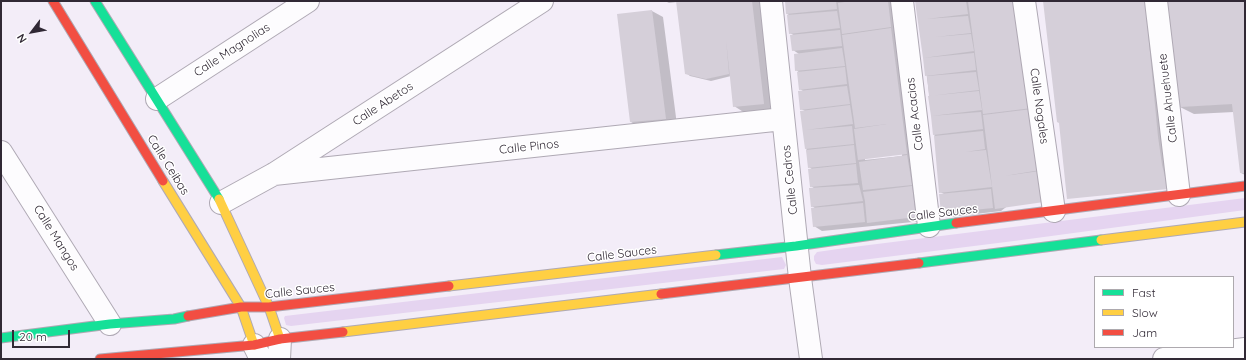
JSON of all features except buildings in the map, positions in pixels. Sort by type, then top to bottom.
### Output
[{"type":"street","name":"Calle Ceibas","points":[[53,1],[241,307],[258,352]]},
{"type":"street","name":"Calle Ceibas","points":[[95,1],[157,98],[221,203],[269,307],[279,349]]},
{"type":"street","name":"Calle Magnolias","points":[[157,98],[308,1]]},
{"type":"street","name":"Calle Abetos","points":[[221,203],[274,174],[542,1]]},
{"type":"street","name":"Calle Cedros","points":[[771,1],[796,246],[811,359]]},
{"type":"street","name":"Calle Acacias","points":[[902,1],[929,226]]},
{"type":"street","name":"Calle Nogales","points":[[1024,1],[1054,211]]},
{"type":"street","name":"Calle Ahuehuete","points":[[1156,1],[1179,195]]},
{"type":"street","name":"Calle Pinos","points":[[274,174],[783,120]]},
{"type":"street","name":"Calle Mangos","points":[[1,152],[110,324]]},
{"type":"street","name":"Calle Sauces","points":[[1,338],[110,324],[174,319],[241,307],[269,307],[796,246],[929,226],[1245,186]]},
{"type":"street","points":[[100,359],[258,352],[800,278],[1245,222]]},
{"type":"street","points":[[1164,359],[1245,349]]},
{"type":"shaded area","points":[[1245,198],[1245,210],[822,265],[816,264],[814,260],[814,256],[817,252]]},
{"type":"shaded area","points":[[782,257],[786,265],[784,269],[291,326],[286,325],[284,318],[285,316]]},
{"type":"traffic: fast","points":[[95,1],[219,199]]},
{"type":"traffic: fast","points":[[716,255],[796,246],[956,223]]},
{"type":"traffic: fast","points":[[919,263],[1101,240]]},
{"type":"traffic: fast","points":[[1,338],[110,324],[174,319],[188,316]]},
{"type":"traffic: slow","points":[[163,181],[241,307],[254,345]]},
{"type":"traffic: slow","points":[[219,199],[269,307],[280,339]]},
{"type":"traffic: slow","points":[[1101,240],[1245,222]]},
{"type":"traffic: slow","points":[[449,286],[716,255]]},
{"type":"traffic: slow","points":[[343,332],[661,294]]},
{"type":"traffic: jam","points":[[53,1],[163,181]]},
{"type":"traffic: jam","points":[[956,223],[1245,186]]},
{"type":"traffic: jam","points":[[661,294],[919,263]]},
{"type":"traffic: jam","points":[[188,316],[241,307],[269,307],[449,286]]},
{"type":"traffic: jam","points":[[100,359],[254,345],[280,339],[343,332]]}]
